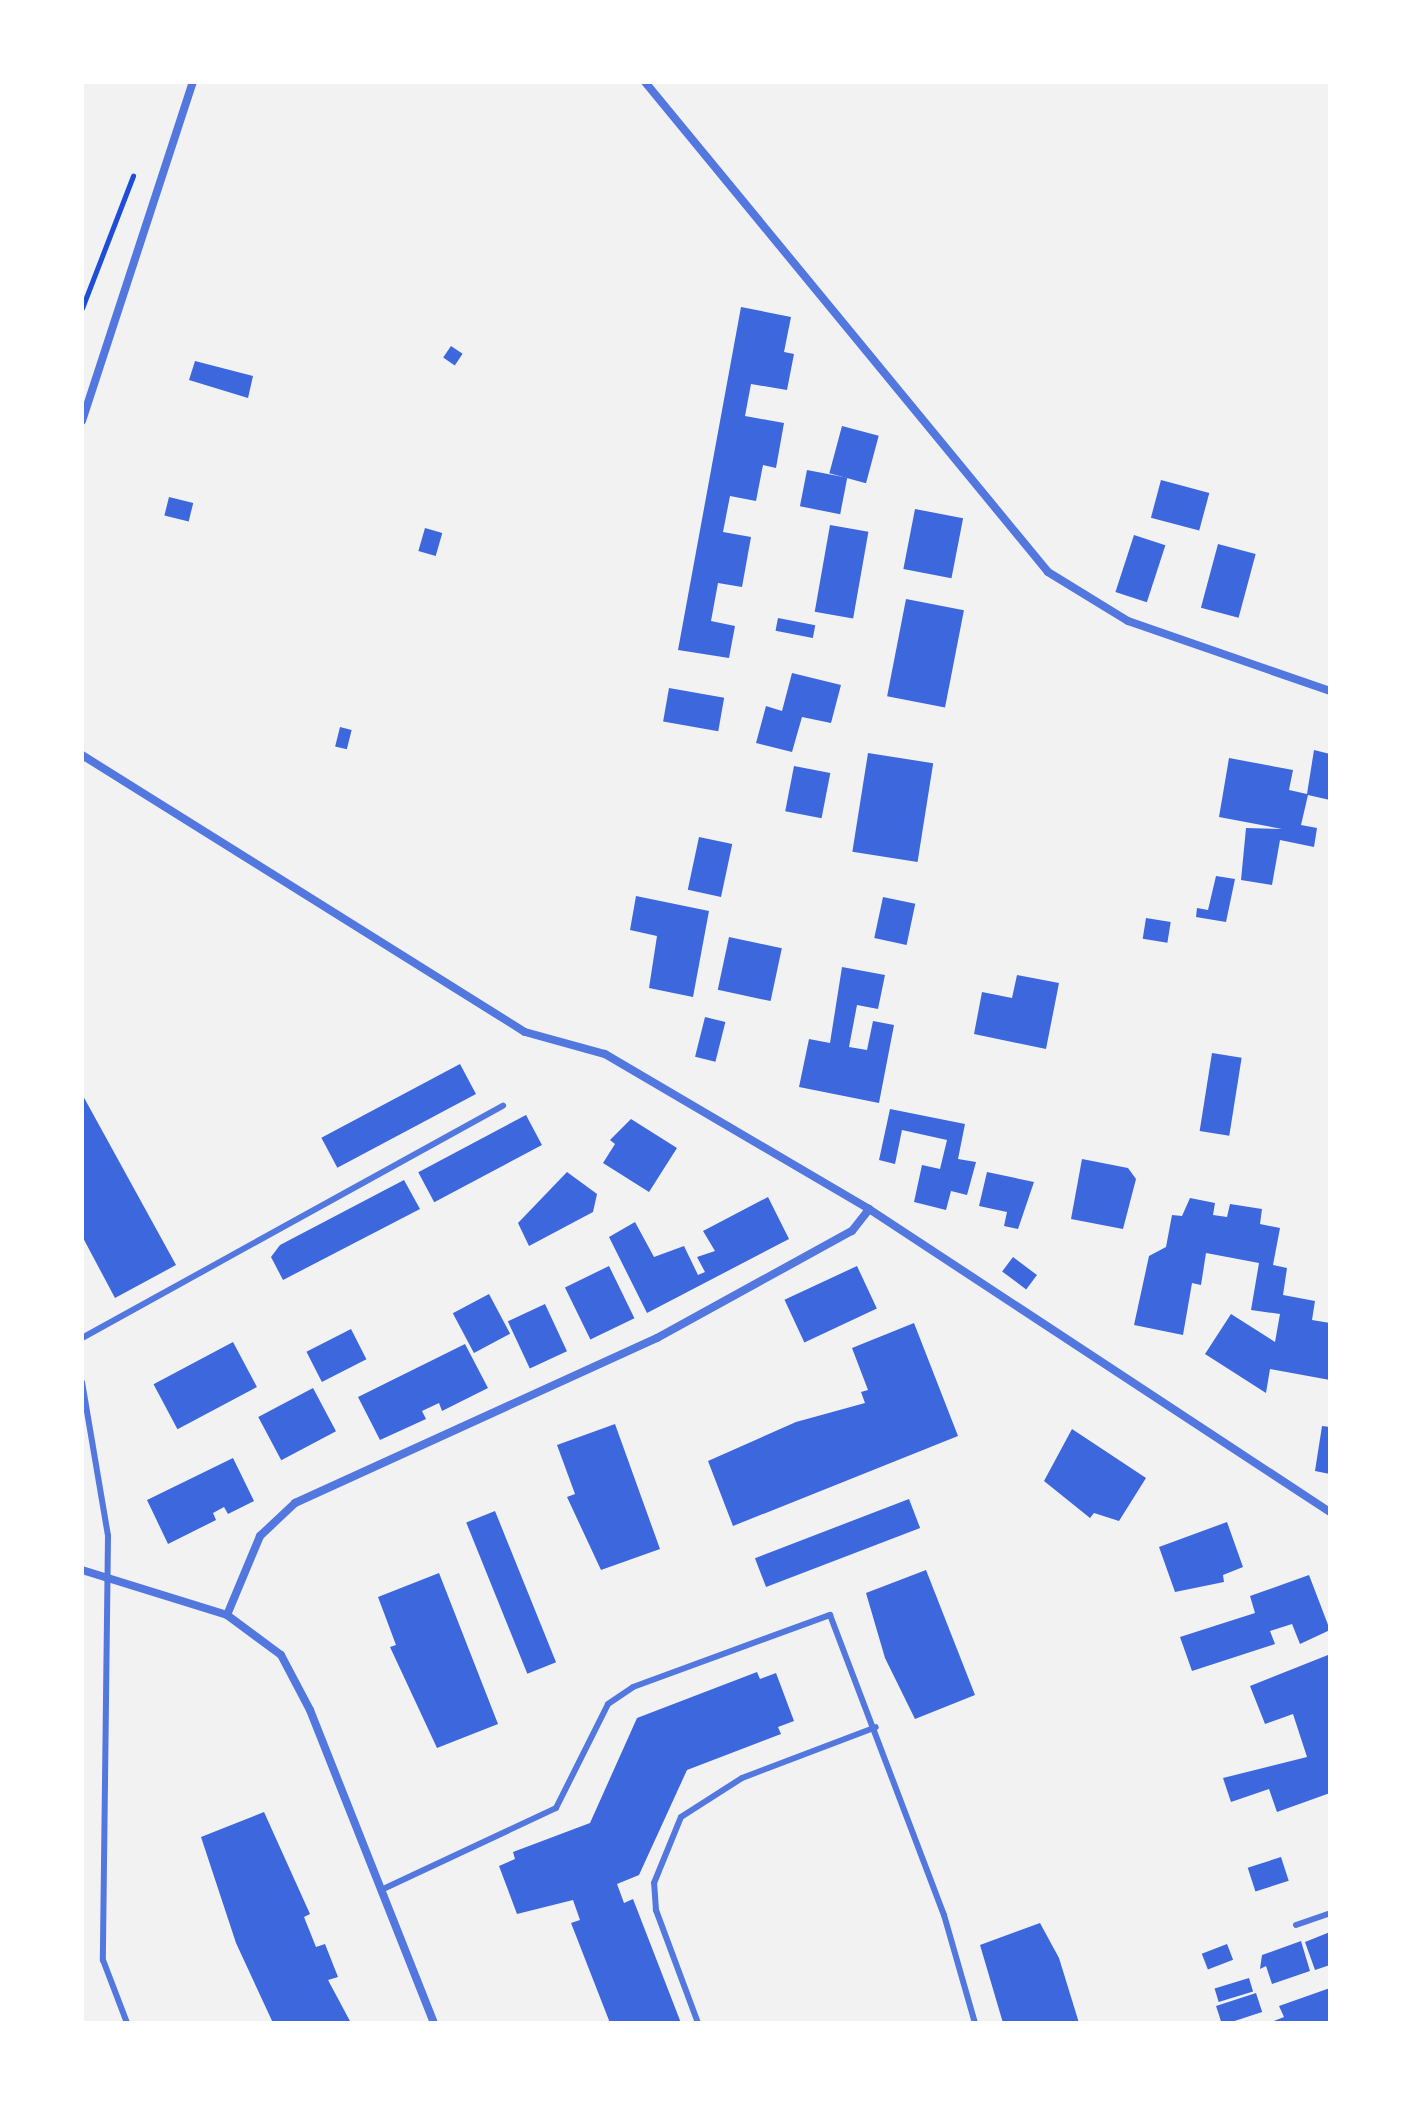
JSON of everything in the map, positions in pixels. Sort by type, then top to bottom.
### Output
[{"type":"street","points":[[82,421],[193,82]]},
{"type":"street","points":[[645,82],[1048,572],[1128,621],[1330,691]]},
{"type":"street","points":[[82,755],[525,1032],[605,1054],[869,1209],[1330,1512]]},
{"type":"street","points":[[227,1615],[260,1536],[295,1503],[657,1338],[852,1231],[869,1209]]},
{"type":"street","points":[[82,1570],[227,1615],[267,1640],[293,1674],[434,2023]]},
{"type":"lane","points":[[82,1338],[503,1106]]},
{"type":"lane","points":[[82,1382],[108,1536],[105,1576],[103,1960],[127,2023]]},
{"type":"lane","points":[[381,1890],[556,1808],[608,1704],[633,1687],[830,1615],[876,1727],[975,2023]]},
{"type":"lane","points":[[698,2023],[656,1910],[654,1883],[681,1817],[742,1778],[876,1727]]},
{"type":"lane","points":[[1296,1925],[1330,1913]]},
{"type":"path","points":[[82,308],[139,163]]},
{"type":"building","points":[[741,307],[791,317],[784,352],[794,354],[787,390],[751,384],[745,416],[784,423],[776,468],[763,465],[756,501],[730,496],[723,532],[751,537],[742,587],[718,583],[711,621],[735,626],[729,658],[678,650]]},
{"type":"building","points":[[451,346],[463,354],[455,365],[443,358]]},
{"type":"building","points":[[195,361],[253,376],[248,398],[189,380]]},
{"type":"building","points":[[842,426],[879,436],[866,483],[829,473]]},
{"type":"building","points":[[807,470],[847,478],[840,514],[800,506]]},
{"type":"building","points":[[1161,480],[1209,493],[1199,531],[1151,518]]},
{"type":"building","points":[[169,497],[193,503],[189,521],[164,515]]},
{"type":"building","points":[[915,509],[963,518],[951,578],[903,569]]},
{"type":"building","points":[[830,525],[868,532],[853,618],[815,612]]},
{"type":"building","points":[[425,528],[442,533],[436,556],[418,551]]},
{"type":"building","points":[[1134,535],[1165,545],[1147,602],[1115,592]]},
{"type":"building","points":[[1218,544],[1256,554],[1239,618],[1201,608]]},
{"type":"building","points":[[906,599],[964,610],[945,707],[887,696]]},
{"type":"building","points":[[778,618],[815,625],[813,638],[776,631]]},
{"type":"building","points":[[792,673],[841,685],[831,723],[802,717],[792,752],[756,743],[766,706],[782,711]]},
{"type":"building","points":[[669,688],[724,698],[718,731],[663,721]]},
{"type":"building","points":[[340,727],[352,730],[347,749],[335,746]]},
{"type":"building","points":[[1314,750],[1330,754],[1330,800],[1308,795],[1301,825],[1317,828],[1314,847],[1280,840],[1272,885],[1241,880],[1246,828],[1282,829],[1219,817],[1229,758],[1293,770],[1289,790],[1307,794]]},
{"type":"building","points":[[868,753],[933,763],[918,862],[852,852]]},
{"type":"building","points":[[794,766],[830,773],[822,818],[785,811]]},
{"type":"building","points":[[699,837],[732,844],[721,897],[688,890]]},
{"type":"building","points":[[1216,876],[1235,879],[1226,922],[1196,917],[1197,908],[1208,910]]},
{"type":"building","points":[[636,896],[709,911],[693,997],[649,988],[657,936],[630,930]]},
{"type":"building","points":[[883,897],[915,904],[907,945],[874,938]]},
{"type":"building","points":[[1146,918],[1171,922],[1167,943],[1143,939]]},
{"type":"building","points":[[729,937],[782,948],[771,1001],[718,990]]},
{"type":"building","points":[[842,967],[885,975],[878,1009],[857,1005],[849,1047],[867,1050],[873,1021],[894,1025],[879,1103],[799,1087],[809,1039],[830,1043]]},
{"type":"building","points":[[1017,975],[1059,983],[1046,1049],[974,1034],[982,992],[1012,998]]},
{"type":"building","points":[[705,1017],[725,1022],[715,1062],[695,1057]]},
{"type":"building","points":[[1212,1053],[1242,1058],[1229,1136],[1200,1131]]},
{"type":"building","points":[[460,1064],[476,1094],[337,1168],[321,1138]]},
{"type":"building","points":[[82,1094],[176,1265],[115,1298],[82,1236]]},
{"type":"building","points":[[890,1109],[965,1124],[958,1159],[976,1162],[967,1195],[951,1191],[946,1210],[914,1202],[922,1165],[940,1169],[947,1140],[902,1130],[895,1164],[879,1160]]},
{"type":"building","points":[[526,1115],[542,1145],[434,1202],[418,1172]]},
{"type":"building","points":[[631,1119],[677,1148],[649,1192],[603,1163],[615,1144],[610,1140]]},
{"type":"building","points":[[1082,1159],[1128,1168],[1136,1179],[1123,1229],[1071,1219]]},
{"type":"building","points":[[567,1172],[597,1194],[593,1212],[529,1246],[518,1223]]},
{"type":"building","points":[[987,1172],[1034,1182],[1018,1229],[1004,1226],[1007,1212],[979,1206]]},
{"type":"building","points":[[404,1180],[420,1209],[283,1280],[271,1257],[280,1245]]},
{"type":"building","points":[[768,1197],[789,1239],[647,1313],[609,1237],[635,1222],[654,1257],[684,1246],[698,1275],[705,1272],[697,1257],[715,1251],[703,1231]]},
{"type":"building","points":[[1190,1198],[1215,1203],[1213,1215],[1227,1217],[1230,1204],[1262,1209],[1260,1224],[1280,1228],[1273,1265],[1287,1268],[1283,1295],[1315,1301],[1312,1320],[1330,1323],[1330,1380],[1270,1369],[1266,1393],[1205,1354],[1231,1314],[1275,1342],[1280,1314],[1251,1310],[1259,1263],[1206,1253],[1201,1285],[1192,1283],[1183,1335],[1134,1325],[1149,1256],[1166,1247],[1172,1215],[1182,1216]]},
{"type":"building","points":[[1013,1257],[1037,1275],[1026,1289],[1002,1271]]},
{"type":"building","points":[[609,1266],[634,1318],[590,1340],[565,1287]]},
{"type":"building","points":[[857,1266],[877,1309],[804,1342],[784,1300]]},
{"type":"building","points":[[489,1294],[510,1334],[474,1353],[453,1313]]},
{"type":"building","points":[[545,1304],[567,1351],[530,1368],[508,1321]]},
{"type":"building","points":[[914,1323],[958,1436],[733,1526],[708,1461],[796,1422],[865,1403],[861,1392],[868,1390],[852,1348]]},
{"type":"building","points":[[351,1329],[366,1359],[322,1382],[306,1352]]},
{"type":"building","points":[[233,1342],[257,1387],[177,1429],[154,1384]]},
{"type":"building","points":[[465,1344],[488,1388],[442,1411],[439,1403],[422,1411],[426,1419],[380,1440],[358,1397]]},
{"type":"building","points":[[313,1388],[336,1431],[281,1460],[258,1417]]},
{"type":"building","points":[[615,1424],[660,1549],[601,1570],[567,1497],[575,1494],[557,1445]]},
{"type":"building","points":[[1322,1426],[1330,1427],[1330,1474],[1315,1471]]},
{"type":"building","points":[[1072,1429],[1146,1478],[1119,1521],[1094,1513],[1090,1518],[1044,1481]]},
{"type":"building","points":[[233,1458],[254,1501],[228,1514],[224,1507],[213,1513],[216,1520],[168,1544],[147,1500]]},
{"type":"building","points":[[909,1499],[920,1528],[766,1587],[755,1558]]},
{"type":"building","points":[[495,1511],[556,1662],[527,1674],[466,1523]]},
{"type":"building","points":[[1227,1522],[1243,1567],[1223,1575],[1224,1582],[1175,1592],[1159,1547]]},
{"type":"building","points":[[926,1570],[975,1695],[915,1719],[885,1658],[866,1593]]},
{"type":"building","points":[[439,1573],[498,1724],[437,1748],[390,1647],[396,1645],[378,1597]]},
{"type":"building","points":[[1309,1575],[1330,1630],[1300,1644],[1292,1624],[1270,1631],[1275,1644],[1192,1671],[1180,1637],[1255,1613],[1250,1596]]},
{"type":"building","points":[[1328,1655],[1330,1793],[1277,1812],[1269,1789],[1231,1802],[1223,1778],[1307,1757],[1293,1714],[1265,1724],[1250,1686]]},
{"type":"building","points":[[757,1672],[760,1679],[776,1673],[794,1721],[778,1727],[781,1734],[687,1770],[639,1875],[617,1884],[624,1903],[633,1899],[681,2023],[610,2023],[571,1923],[580,1920],[573,1900],[517,1914],[499,1866],[515,1859],[513,1852],[590,1823],[637,1718]]},
{"type":"building","points":[[264,1812],[310,1914],[304,1917],[316,1947],[325,1944],[338,1977],[328,1980],[351,2023],[273,2023],[236,1943],[201,1837]]},
{"type":"building","points":[[1281,1857],[1289,1881],[1255,1892],[1248,1868]]},
{"type":"building","points":[[1040,1923],[1059,1958],[1079,2023],[1003,2023],[980,1945]]},
{"type":"building","points":[[1330,1932],[1330,1965],[1315,1970],[1305,1942]]},
{"type":"building","points":[[1301,1941],[1310,1971],[1272,1984],[1266,1966],[1260,1969],[1262,1955]]},
{"type":"building","points":[[1227,1944],[1233,1960],[1208,1970],[1202,1954]]},
{"type":"building","points":[[1249,1978],[1253,1991],[1219,2002],[1215,1989]]},
{"type":"building","points":[[1330,1988],[1330,2023],[1269,2023],[1284,2017],[1279,2006]]},
{"type":"building","points":[[1256,1993],[1262,2012],[1222,2023],[1216,2006]]}]
